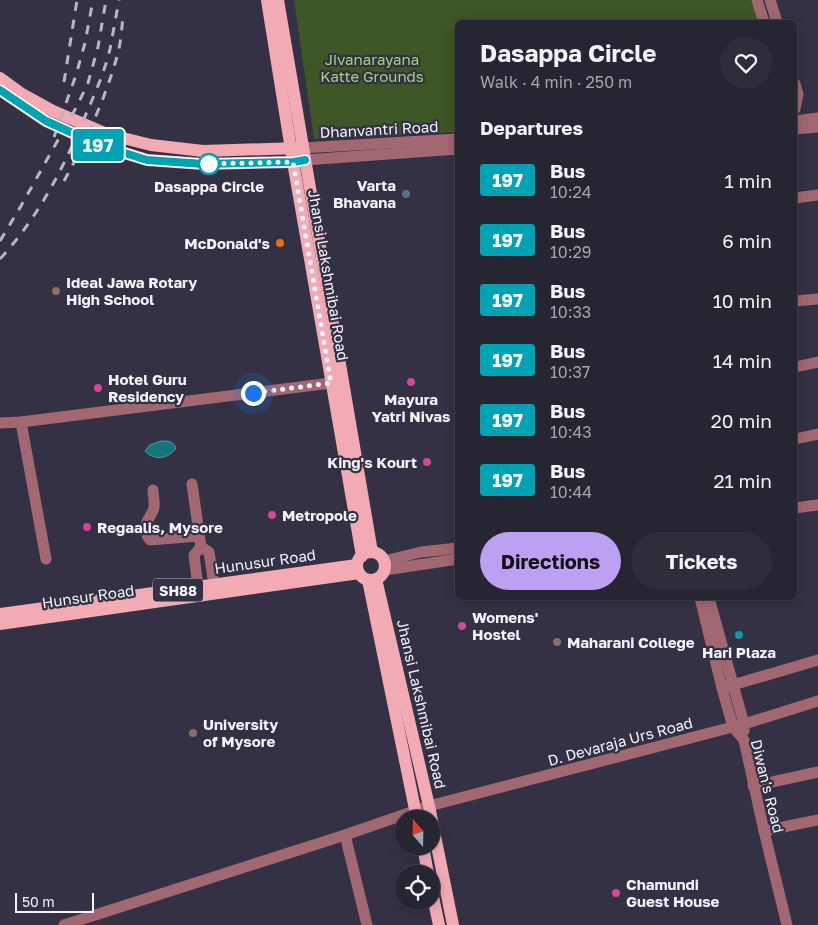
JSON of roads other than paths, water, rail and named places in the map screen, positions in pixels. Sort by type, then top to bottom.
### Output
[{"type":"main road","name":"Jhansi Lakshmibai Road","points":[[267,0],[298,155],[370,567],[415,810]]},
{"type":"main road","name":"Jhansi Lakshmibai Road","points":[[278,0],[331,383],[370,567],[429,806],[454,925]]},
{"type":"main road","points":[[0,78],[22,94],[53,111],[107,134],[152,145],[203,151],[298,155]]},
{"type":"main road","points":[[0,90],[46,121],[99,145],[147,160],[203,164],[298,155]]},
{"type":"main road","name":"Hunusur Road","points":[[0,614],[198,587],[370,567]]},
{"type":"main road","name":"Hunsur Road","points":[[0,624],[370,567]]},
{"type":"main road","points":[[436,910],[439,925]]},
{"type":"street","points":[[757,0],[763,20]]},
{"type":"street","points":[[770,0],[776,20]]},
{"type":"street","points":[[797,121],[818,118]]},
{"type":"street","points":[[797,129],[818,127]]},
{"type":"street","name":"Dhanvantri Road","points":[[298,155],[455,139]]},
{"type":"street","name":"Dhanvantri Road","points":[[298,155],[455,149]]},
{"type":"street","points":[[797,198],[818,195]]},
{"type":"street","points":[[797,301],[818,299]]},
{"type":"street","points":[[797,367],[818,362]]},
{"type":"street","points":[[0,423],[21,422],[331,383]]},
{"type":"street","points":[[21,422],[46,559]]},
{"type":"street","points":[[797,439],[818,434]]},
{"type":"street","points":[[192,484],[200,542],[194,555],[198,587]]},
{"type":"street","points":[[153,490],[153,512],[148,518],[146,529],[148,538],[150,540],[200,542],[209,552],[214,585]]},
{"type":"street","points":[[797,508],[818,505]]},
{"type":"street","points":[[370,567],[421,552],[455,548]]},
{"type":"street","points":[[370,567],[455,559]]},
{"type":"street","points":[[701,600],[728,686]]},
{"type":"street","points":[[710,600],[728,686]]},
{"type":"street","points":[[728,686],[818,660]]},
{"type":"street","name":"Diwan's Road","points":[[728,686],[744,740],[787,925]]},
{"type":"street","name":"D. Devaraja Urs Road","points":[[423,810],[429,806],[739,725],[818,701]]},
{"type":"street","points":[[754,786],[818,772]]},
{"type":"street","points":[[764,832],[818,820]]},
{"type":"street","name":"D. Devaraja Urs Road","points":[[64,925],[395,821]]},
{"type":"street","points":[[346,835],[367,925]]},
{"type":"railway","points":[[64,82],[77,0]]},
{"type":"railway","points":[[54,137],[76,75],[85,43],[93,0]]},
{"type":"railway","points":[[0,241],[77,106],[88,83],[98,47],[106,0]]},
{"type":"railway","points":[[0,259],[26,227],[48,194],[75,140],[105,68],[119,0]]},
{"type":"railway","points":[[64,181],[88,135],[108,86],[119,48],[123,15]]},
{"type":"place","name":"Dasappa Circle","points":[[209,164]]},
{"type":"place","name":"Varta Bhavana","points":[[406,194]]},
{"type":"place","name":"McDonald's","points":[[280,243]]},
{"type":"place","name":"Ideal Jawa Rotary High School","points":[[56,291]]},
{"type":"place","name":"Mayura Yatri Nivas","points":[[411,382]]},
{"type":"place","name":"Hotel Guru Residency","points":[[98,388]]},
{"type":"place","name":"King's Kourt","points":[[427,462]]},
{"type":"place","name":"Metropole","points":[[272,515]]},
{"type":"place","name":"Regaalis, Mysore","points":[[87,527]]},
{"type":"place","name":"Womens' Hostel","points":[[462,626]]},
{"type":"place","name":"Hari Plaza","points":[[739,635]]},
{"type":"place","name":"Maharani College","points":[[557,642]]},
{"type":"place","name":"University of Mysore","points":[[193,733]]},
{"type":"place","name":"Chamundi Guest House","points":[[616,893]]},
{"type":"park label","name":"Jivanarayana Katte Grounds","points":[[372,68]]}]
